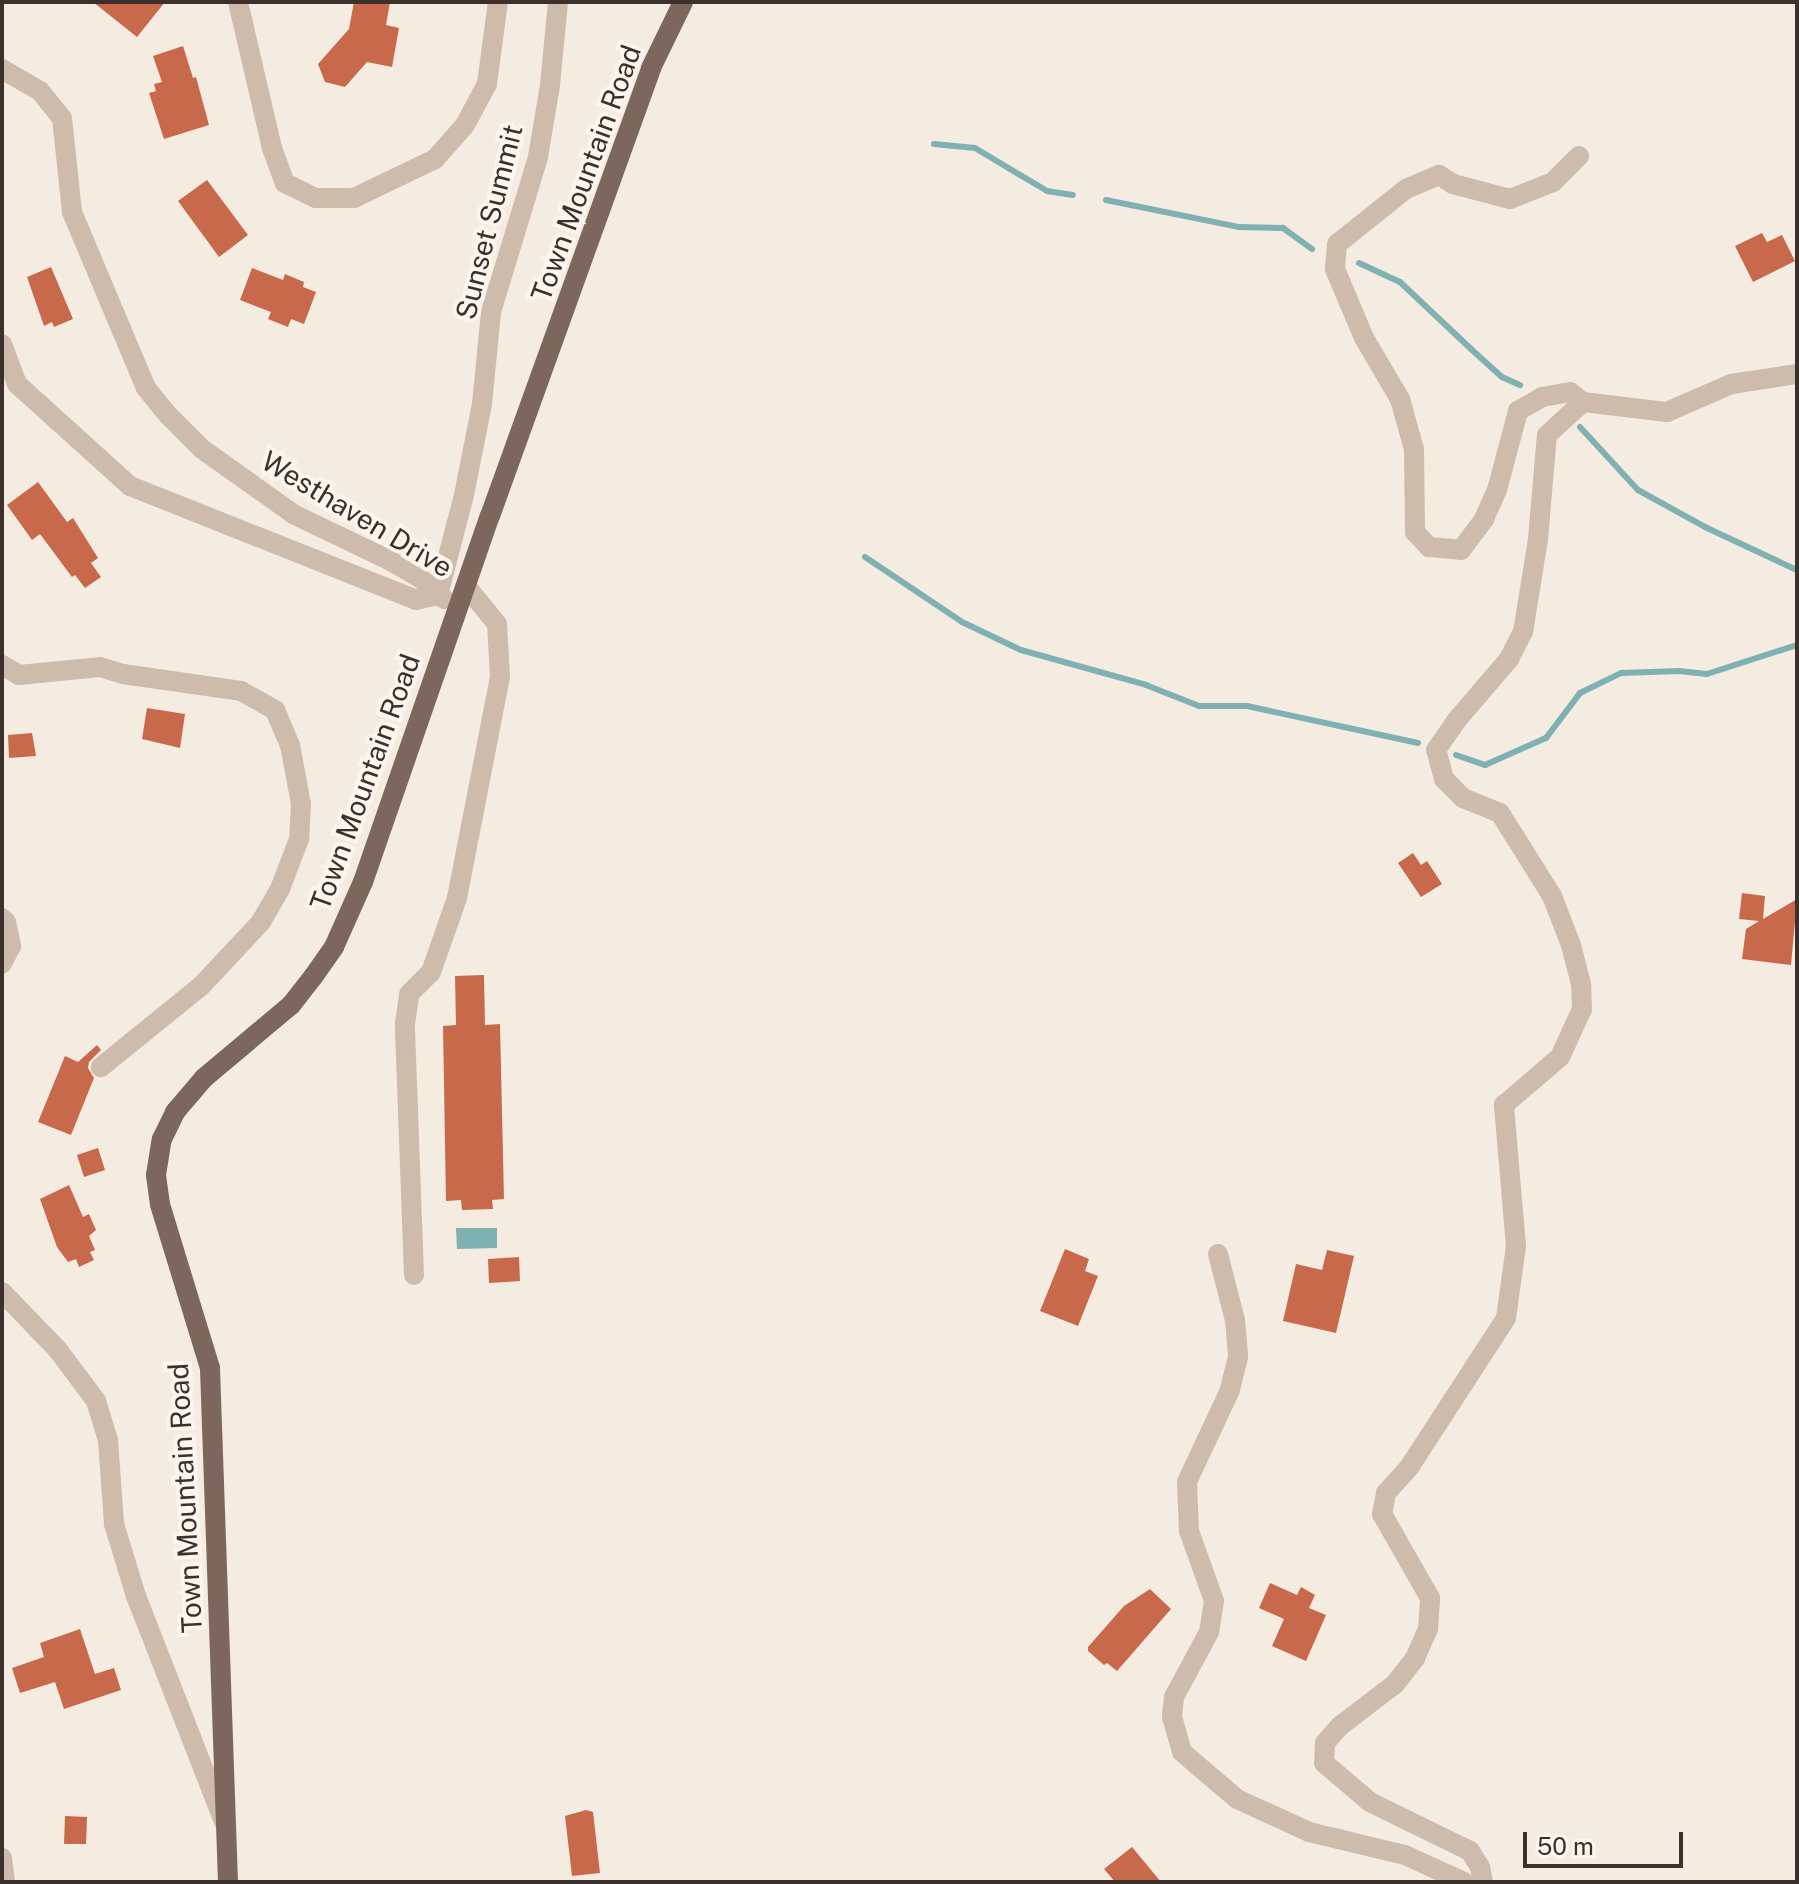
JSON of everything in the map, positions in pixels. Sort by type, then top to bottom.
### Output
[{"type":"main road","name":"Town Mountain Road","points":[[228,1882],[210,1368],[160,1204],[156,1175],[162,1139],[175,1112],[204,1078],[291,1005],[334,947],[363,882],[651,68],[683,2]]},
{"type":"street","name":"Sunset Summit","points":[[238,2],[272,148],[285,183],[316,198],[354,198],[435,159],[465,125],[487,84],[498,2]]},
{"type":"street","name":"Sunset Summit","points":[[438,595],[482,404],[491,312],[538,157],[550,85],[558,2]]},
{"type":"street","name":"Westhaven Drive","points":[[2,69],[40,91],[62,118],[72,212],[146,388],[202,449],[295,515],[389,560],[459,606]]},
{"type":"street","points":[[1579,156],[1553,182],[1510,199],[1453,184],[1439,175],[1406,189],[1337,244],[1335,269],[1364,338],[1400,399],[1414,449],[1415,532],[1429,547],[1461,550],[1484,519],[1497,490],[1518,411],[1542,397],[1570,392],[1583,402],[1667,412],[1731,384],[1797,374]]},
{"type":"street","points":[[2,344],[17,384],[130,486],[313,556],[416,600],[438,595]]},
{"type":"street","points":[[1483,1882],[1480,1867],[1470,1851],[1370,1802],[1324,1763],[1325,1743],[1340,1726],[1395,1684],[1415,1658],[1428,1629],[1430,1598],[1382,1514],[1386,1493],[1410,1466],[1506,1318],[1516,1246],[1504,1105],[1560,1057],[1582,1009],[1571,945],[1552,896],[1500,813],[1463,798],[1444,779],[1436,750],[1456,721],[1509,659],[1523,632],[1538,539],[1547,435],[1583,402]]},
{"type":"street","points":[[414,1275],[405,1024],[409,994],[431,972],[457,898],[500,677],[497,624],[466,586]]},
{"type":"street","points":[[2,665],[19,675],[100,667],[123,674],[241,691],[275,710],[290,745],[301,804],[299,839],[280,889],[260,923],[201,986],[101,1067]]},
{"type":"street","points":[[2,918],[6,922],[11,946],[2,964]]},
{"type":"street","points":[[1218,1254],[1235,1320],[1238,1357],[1230,1390],[1187,1482],[1189,1531],[1214,1601],[1209,1632],[1174,1697],[1172,1717],[1182,1752],[1237,1799],[1260,1810],[1309,1832],[1405,1855],[1464,1882]]},
{"type":"street","points":[[2,1292],[73,1368],[96,1401],[108,1440],[114,1524],[224,1822]]},
{"type":"street","points":[[2,1858],[5,1882]]},
{"type":"water","points":[[456,1228],[497,1228],[497,1248],[457,1249]]},
{"type":"building","points":[[93,2],[165,2],[137,37]]},
{"type":"building","points":[[354,2],[390,2],[386,25],[399,28],[392,67],[367,62],[345,87],[325,82],[318,64],[349,29]]},
{"type":"building","points":[[183,46],[193,78],[196,77],[209,125],[164,139],[149,93],[156,91],[154,84],[162,82],[153,56]]},
{"type":"building","points":[[207,180],[248,235],[219,257],[178,201]]},
{"type":"building","points":[[1762,233],[1767,242],[1782,235],[1795,261],[1753,282],[1735,246]]},
{"type":"building","points":[[51,267],[73,319],[54,327],[52,322],[44,326],[27,277]]},
{"type":"building","points":[[252,268],[283,280],[285,274],[304,282],[303,287],[316,292],[304,324],[291,319],[288,327],[268,319],[271,312],[240,300]]},
{"type":"building","points":[[38,482],[67,522],[73,518],[98,558],[91,563],[101,577],[85,588],[75,575],[72,577],[40,534],[32,540],[7,505]]},
{"type":"building","points":[[147,708],[185,714],[180,748],[142,739]]},
{"type":"building","points":[[32,733],[36,756],[9,758],[8,735]]},
{"type":"building","points":[[1413,853],[1421,865],[1427,861],[1442,884],[1421,897],[1398,863]]},
{"type":"building","points":[[1742,893],[1765,896],[1763,919],[1797,899],[1791,965],[1742,959],[1746,929],[1759,921],[1739,919]]},
{"type":"building","points":[[484,975],[485,1025],[500,1024],[504,1199],[492,1200],[493,1209],[462,1210],[461,1200],[446,1201],[443,1026],[456,1025],[455,976]]},
{"type":"building","points":[[97,1045],[101,1050],[89,1062],[88,1068],[94,1078],[71,1135],[38,1122],[65,1056],[78,1062]]},
{"type":"building","points":[[98,1148],[105,1170],[84,1177],[77,1155]]},
{"type":"building","points":[[69,1185],[83,1217],[89,1214],[96,1230],[89,1236],[95,1250],[90,1252],[94,1260],[79,1267],[76,1259],[68,1262],[57,1247],[40,1199]]},
{"type":"building","points":[[1065,1249],[1089,1259],[1085,1271],[1098,1276],[1078,1326],[1040,1311]]},
{"type":"building","points":[[1327,1250],[1354,1256],[1336,1333],[1283,1321],[1296,1264],[1322,1270]]},
{"type":"building","points":[[519,1257],[520,1281],[489,1283],[488,1259]]},
{"type":"building","points":[[1270,1583],[1297,1595],[1301,1587],[1315,1595],[1309,1608],[1326,1615],[1306,1661],[1272,1646],[1284,1619],[1259,1608]]},
{"type":"building","points":[[1150,1589],[1171,1609],[1117,1671],[1107,1663],[1104,1665],[1088,1651],[1088,1647],[1124,1606]]},
{"type":"building","points":[[80,1629],[95,1674],[114,1668],[121,1690],[64,1709],[55,1682],[20,1693],[12,1668],[44,1657],[40,1643]]},
{"type":"building","points":[[586,1810],[593,1812],[600,1873],[572,1876],[565,1816]]},
{"type":"building","points":[[65,1816],[87,1817],[86,1844],[64,1844]]},
{"type":"building","points":[[1132,1847],[1161,1882],[1115,1882],[1104,1869]]},
{"type":"waterway","points":[[934,144],[975,148],[1047,191],[1073,195]]},
{"type":"waterway","points":[[1106,200],[1239,227],[1283,228],[1312,249]]},
{"type":"waterway","points":[[1359,263],[1400,282],[1502,377],[1520,385]]},
{"type":"waterway","points":[[1580,427],[1638,490],[1705,527],[1797,570]]},
{"type":"waterway","points":[[865,557],[962,622],[1021,650],[1146,685],[1199,706],[1247,706],[1418,743]]},
{"type":"waterway","points":[[1456,755],[1485,765],[1546,738],[1580,693],[1621,673],[1679,671],[1707,674],[1797,645]]}]
